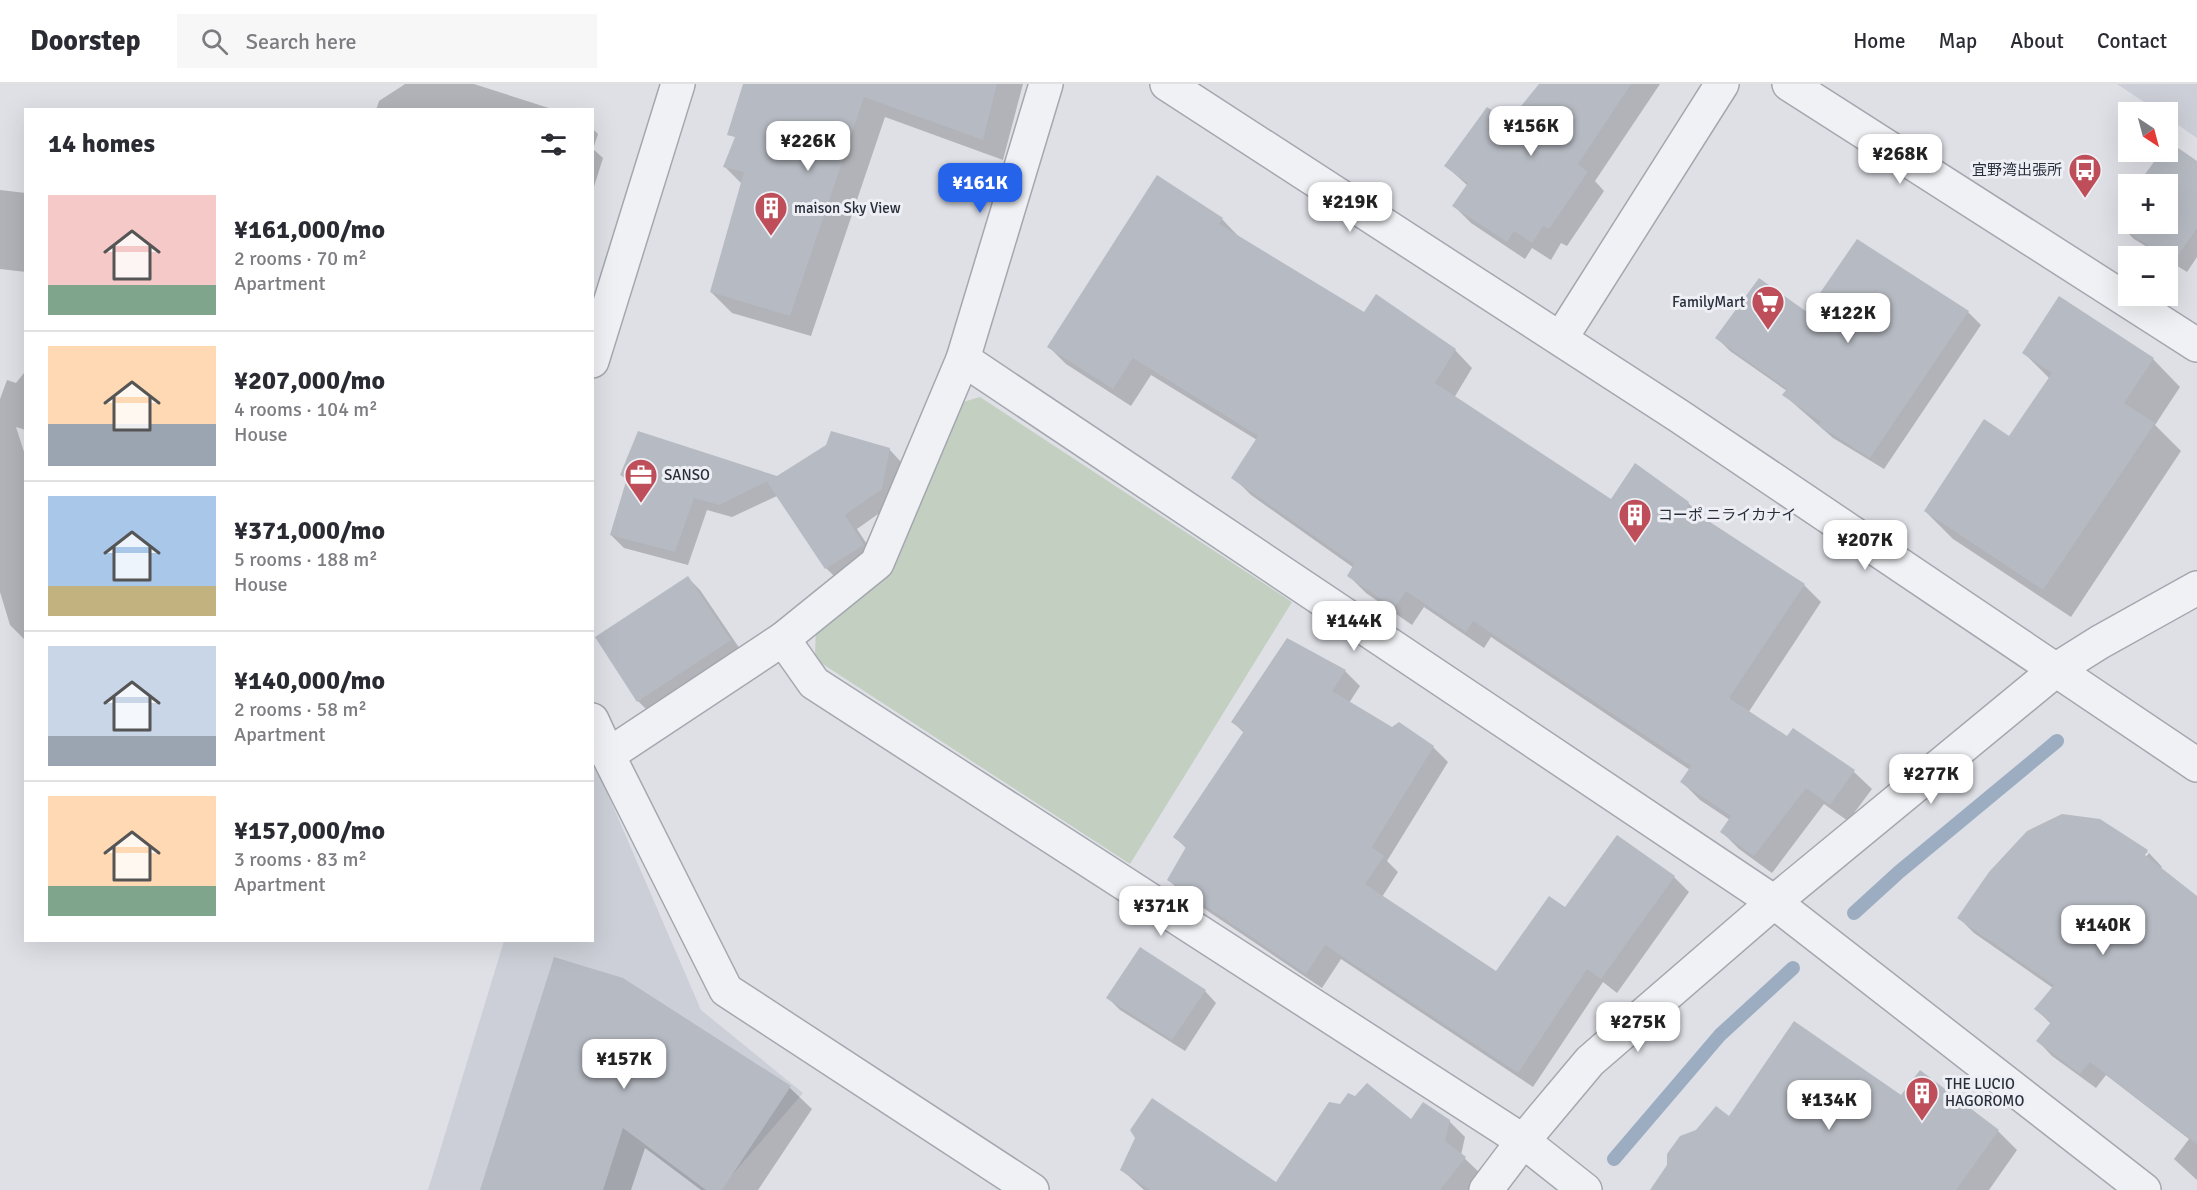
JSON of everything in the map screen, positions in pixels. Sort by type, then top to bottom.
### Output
[{"type":"street","points":[[594,355],[678,84]]},
{"type":"street","points":[[608,755],[783,639],[877,562],[963,359],[1046,84]]},
{"type":"street","points":[[1167,84],[1561,338],[2197,765]]},
{"type":"street","points":[[1561,338],[1722,84]]},
{"type":"street","points":[[1789,84],[2197,345]]},
{"type":"street","points":[[963,359],[1774,902],[2144,1190]]},
{"type":"street","points":[[1486,1190],[1522,1141],[1590,1061],[1774,902],[2057,669],[2100,642],[2197,588]]},
{"type":"street","points":[[783,639],[814,683],[1522,1141],[1586,1190]]},
{"type":"street","points":[[594,724],[726,990],[1032,1190]]},
{"type":"shaded area","points":[[2117,84],[2197,84],[2197,138],[2178,125],[2178,102],[2144,102]]},
{"type":"shaded area","points":[[594,762],[701,1010],[803,1093],[719,1190],[428,1190],[504,942],[594,942]]},
{"type":"green space","points":[[980,397],[1292,602],[1130,864],[815,659],[816,621],[892,568],[946,407]]},
{"type":"building","points":[[743,84],[997,84],[983,140],[864,97],[790,316],[710,292],[744,172],[723,167],[735,137],[727,135]]},
{"type":"building","points":[[1539,84],[1631,84],[1578,164],[1588,172],[1549,229],[1543,226],[1532,243],[1514,231],[1507,242],[1452,206],[1468,183],[1444,166],[1487,107],[1508,122]]},
{"type":"building","points":[[2178,148],[2197,161],[2197,228],[2178,256],[2178,246],[2149,246],[2131,234],[2178,234],[2178,174],[2145,174],[2154,162],[2178,162]]},
{"type":"building","points":[[1157,175],[1223,218],[1219,224],[1364,312],[1376,294],[1456,349],[1435,383],[1611,499],[1635,463],[1689,502],[1687,507],[1805,584],[1729,698],[1787,736],[1793,728],[1855,770],[1830,805],[1806,788],[1754,856],[1720,832],[1731,816],[1680,782],[1691,766],[1473,621],[1466,632],[1406,591],[1394,608],[1347,576],[1354,564],[1231,478],[1258,436],[1133,358],[1113,389],[1047,347]]},
{"type":"building","points":[[1857,239],[1969,311],[1870,458],[1818,425],[1821,422],[1782,395],[1787,389],[1715,338],[1759,278],[1807,312]]},
{"type":"building","points":[[2059,296],[2154,358],[2124,403],[2155,423],[2043,590],[1924,511],[1984,419],[2009,436],[2052,373],[2022,353]]},
{"type":"building","points":[[638,431],[777,476],[826,445],[831,431],[890,448],[882,489],[845,515],[864,545],[825,569],[767,482],[770,480],[719,505],[694,498],[675,552],[610,535],[627,478],[620,475]]},
{"type":"building","points":[[688,576],[731,640],[637,702],[595,637]]},
{"type":"building","points":[[1287,638],[1346,670],[1332,691],[1392,727],[1399,722],[1434,746],[1372,847],[1384,856],[1365,884],[1496,971],[1549,896],[1565,907],[1617,835],[1675,876],[1601,979],[1587,969],[1518,1073],[1325,945],[1306,974],[1167,880],[1186,847],[1173,837],[1244,731],[1231,722]]},
{"type":"building","points":[[2062,814],[2100,819],[2148,850],[2145,855],[2197,896],[2197,1144],[2090,1062],[2080,1074],[2036,1041],[2051,1022],[2034,1009],[2054,985],[1957,918],[1989,872],[2027,831]]},
{"type":"building","points":[[1140,947],[1206,990],[1172,1040],[1106,998]]},
{"type":"building","points":[[554,957],[623,978],[791,1086],[722,1190],[706,1190],[623,1128],[603,1190],[480,1190]]},
{"type":"building","points":[[1794,1021],[1901,1095],[1920,1070],[1999,1130],[1956,1190],[1650,1190],[1667,1165],[1667,1154],[1680,1136],[1696,1130],[1716,1106],[1729,1116]]},
{"type":"building","points":[[1367,1083],[1411,1119],[1423,1102],[1450,1120],[1445,1141],[1466,1157],[1440,1190],[1150,1190],[1120,1170],[1135,1138],[1130,1130],[1152,1098],[1276,1182],[1329,1102],[1340,1104],[1348,1093],[1355,1096]]},
{"type":"waterway","points":[[1854,913],[1899,872],[2057,741]]},
{"type":"waterway","points":[[1614,1159],[1720,1035],[1793,968]]},
{"type":"place","name":"宜野湾出張所","points":[[2085,199]]},
{"type":"place","name":"maison Sky View","points":[[771,237]]},
{"type":"place","name":"FamilyMart","points":[[1768,331]]},
{"type":"place","name":"SANSO","points":[[641,504]]},
{"type":"place","name":"コーポ ニライカナイ","points":[[1635,544]]},
{"type":"place","name":"THE LUCIO HAGOROMO","points":[[1922,1122]]}]
